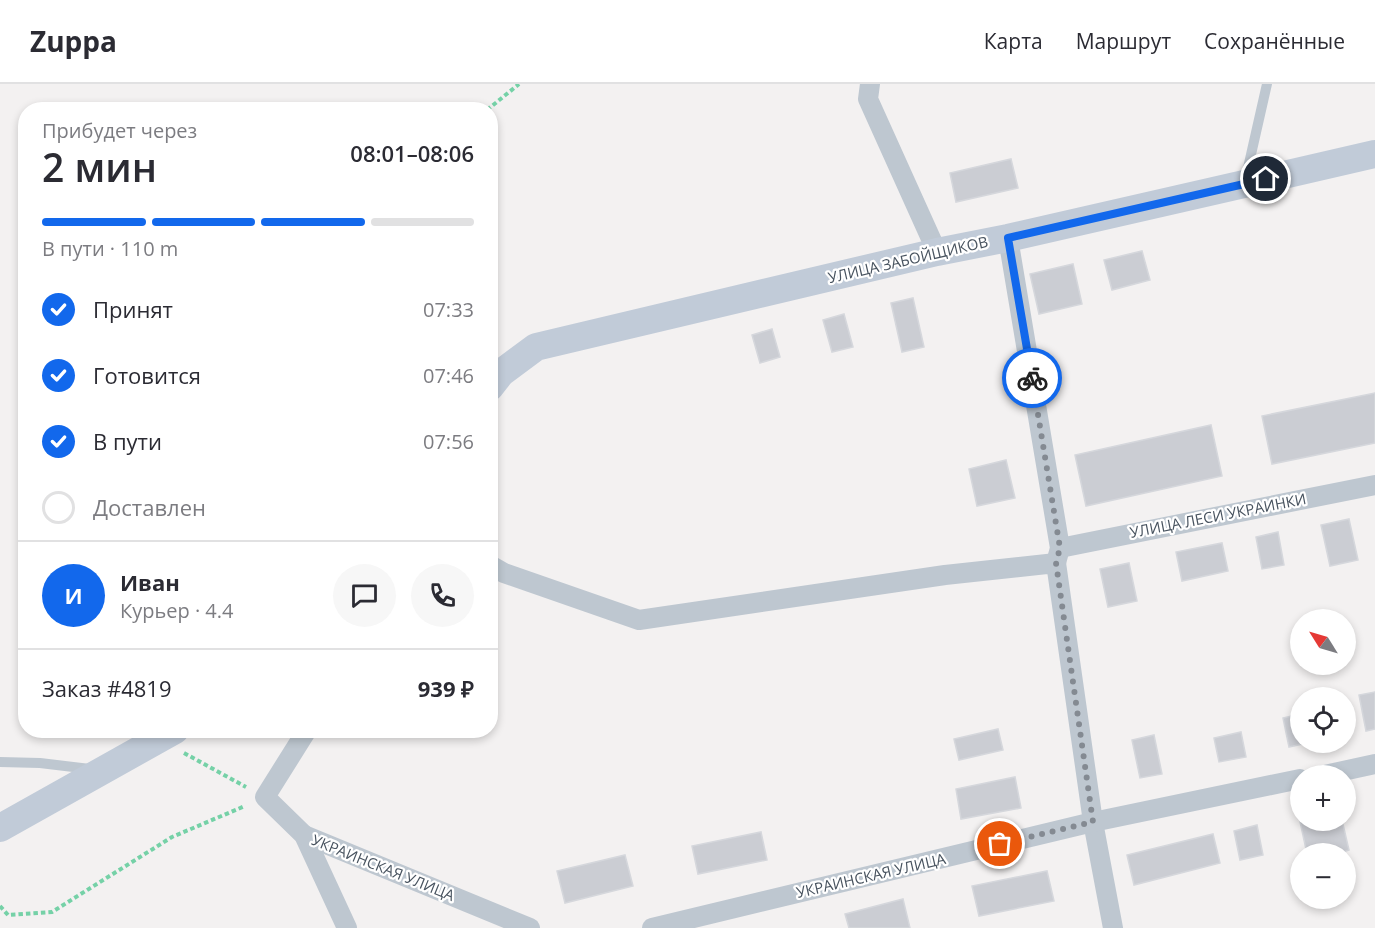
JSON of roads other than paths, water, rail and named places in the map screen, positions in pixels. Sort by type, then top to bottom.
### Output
[{"type":"main road","name":"УЛИЦА ЗАБОЙЩИКОВ","points":[[498,377],[536,347],[937,252],[1008,238],[1375,154]]},
{"type":"main road","points":[[0,828],[162,738]]},
{"type":"street","points":[[870,84],[868,99],[937,252]]},
{"type":"street","points":[[1008,238],[1058,555],[1093,822],[1113,928]]},
{"type":"street","name":"УЛИЦА ЛЕСИ УКРАИНКИ","points":[[498,570],[639,620],[945,575],[1058,555],[1375,485]]},
{"type":"street","points":[[302,738],[265,797],[304,835],[347,928]]},
{"type":"street","points":[[1356,768],[1375,764]]},
{"type":"street","name":"УКРАИНСКАЯ УЛИЦА","points":[[652,928],[1093,822],[1290,781]]},
{"type":"street","name":"УКРАИНСКАЯ УЛИЦА","points":[[304,835],[530,928]]},
{"type":"lane","points":[[1244,184],[1267,84]]},
{"type":"lane","points":[[0,762],[102,771]]}]
